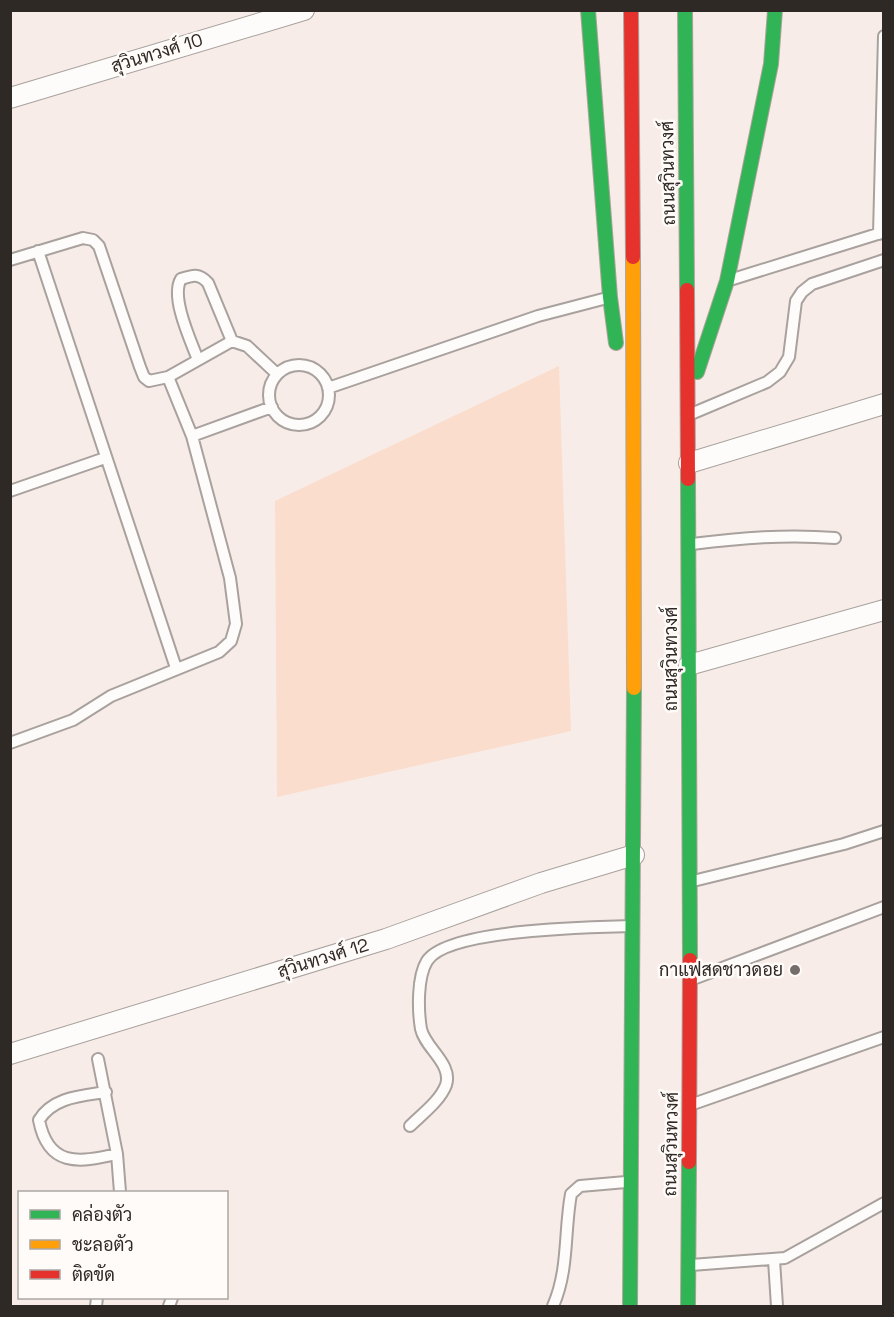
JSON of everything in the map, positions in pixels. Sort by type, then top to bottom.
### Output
[{"type":"highway","points":[[588,10],[610,297],[635,442]]},
{"type":"highway","name":"ถนนสุวินทวงศ์","points":[[630,1306],[635,442],[631,10]]},
{"type":"highway","name":"ถนนสุวินทวงศ์","points":[[685,10],[690,881],[688,1306]]},
{"type":"highway","points":[[688,400],[727,281],[771,64],[775,10]]},
{"type":"street","name":"สุวินทวงศ์ 10","points":[[10,98],[304,10]]},
{"type":"street","points":[[689,463],[884,404]]},
{"type":"street","points":[[689,665],[884,610]]},
{"type":"street","name":"สุวินทวงศ์ 12","points":[[10,1054],[386,939],[541,883],[634,855]]},
{"type":"lane","points":[[727,281],[881,233],[884,36]]},
{"type":"lane","points":[[10,260],[83,238],[93,240],[99,246],[144,377],[156,382],[232,341],[247,346],[277,374]]},
{"type":"lane","points":[[39,251],[105,458],[176,668]]},
{"type":"lane","points":[[688,415],[767,382],[780,372],[789,357],[796,301],[812,284],[884,260]]},
{"type":"lane","points":[[198,360],[178,301],[177,286],[181,279],[194,274],[202,277],[208,283],[232,341]]},
{"type":"lane","points":[[328,388],[538,316],[610,297]]},
{"type":"lane","points":[[300,365],[313,368],[322,376],[328,388],[327,404],[319,417],[306,425],[290,424],[276,416],[268,392],[277,374],[288,367],[300,365]]},
{"type":"lane","points":[[10,743],[73,720],[111,696],[219,652],[231,641],[236,624],[230,578],[192,436],[168,377]]},
{"type":"lane","points":[[192,436],[272,407]]},
{"type":"lane","points":[[10,491],[105,458]]},
{"type":"lane","points":[[689,545],[755,536],[800,535],[835,538]]},
{"type":"lane","points":[[690,881],[884,831]]},
{"type":"lane","points":[[689,980],[884,907]]},
{"type":"lane","points":[[410,1126],[439,1096],[446,1085],[446,1072],[421,1030],[422,978],[427,961],[445,947],[486,937],[544,930],[633,925]]},
{"type":"lane","points":[[690,1105],[884,1037]]},
{"type":"lane","points":[[98,1059],[117,1154],[120,1191]]},
{"type":"lane","points":[[105,1092],[67,1098],[45,1110],[39,1120],[46,1145],[59,1157],[78,1160],[117,1154]]},
{"type":"lane","points":[[553,1306],[559,1292],[566,1257],[571,1194],[580,1186],[632,1181]]},
{"type":"lane","points":[[688,1266],[785,1258],[884,1203]]},
{"type":"lane","points":[[774,1260],[777,1306]]},
{"type":"shaded area","points":[[559,366],[571,731],[277,797],[275,501]]},
{"type":"traffic: fast","points":[[588,10],[610,297],[616,343]]},
{"type":"traffic: fast","points":[[685,10],[687,290]]},
{"type":"traffic: fast","points":[[697,372],[727,281],[771,64],[775,10]]},
{"type":"traffic: fast","points":[[688,479],[690,960]]},
{"type":"traffic: fast","points":[[630,1306],[634,688]]},
{"type":"traffic: fast","points":[[688,1306],[689,1162]]},
{"type":"traffic: slow","points":[[633,257],[634,688]]},
{"type":"traffic: jam","points":[[631,10],[633,257]]},
{"type":"traffic: jam","points":[[687,290],[688,479]]},
{"type":"traffic: jam","points":[[689,1162],[690,960]]},
{"type":"place","name":"กาแฟสดชาวดอย","points":[[795,970]]}]
